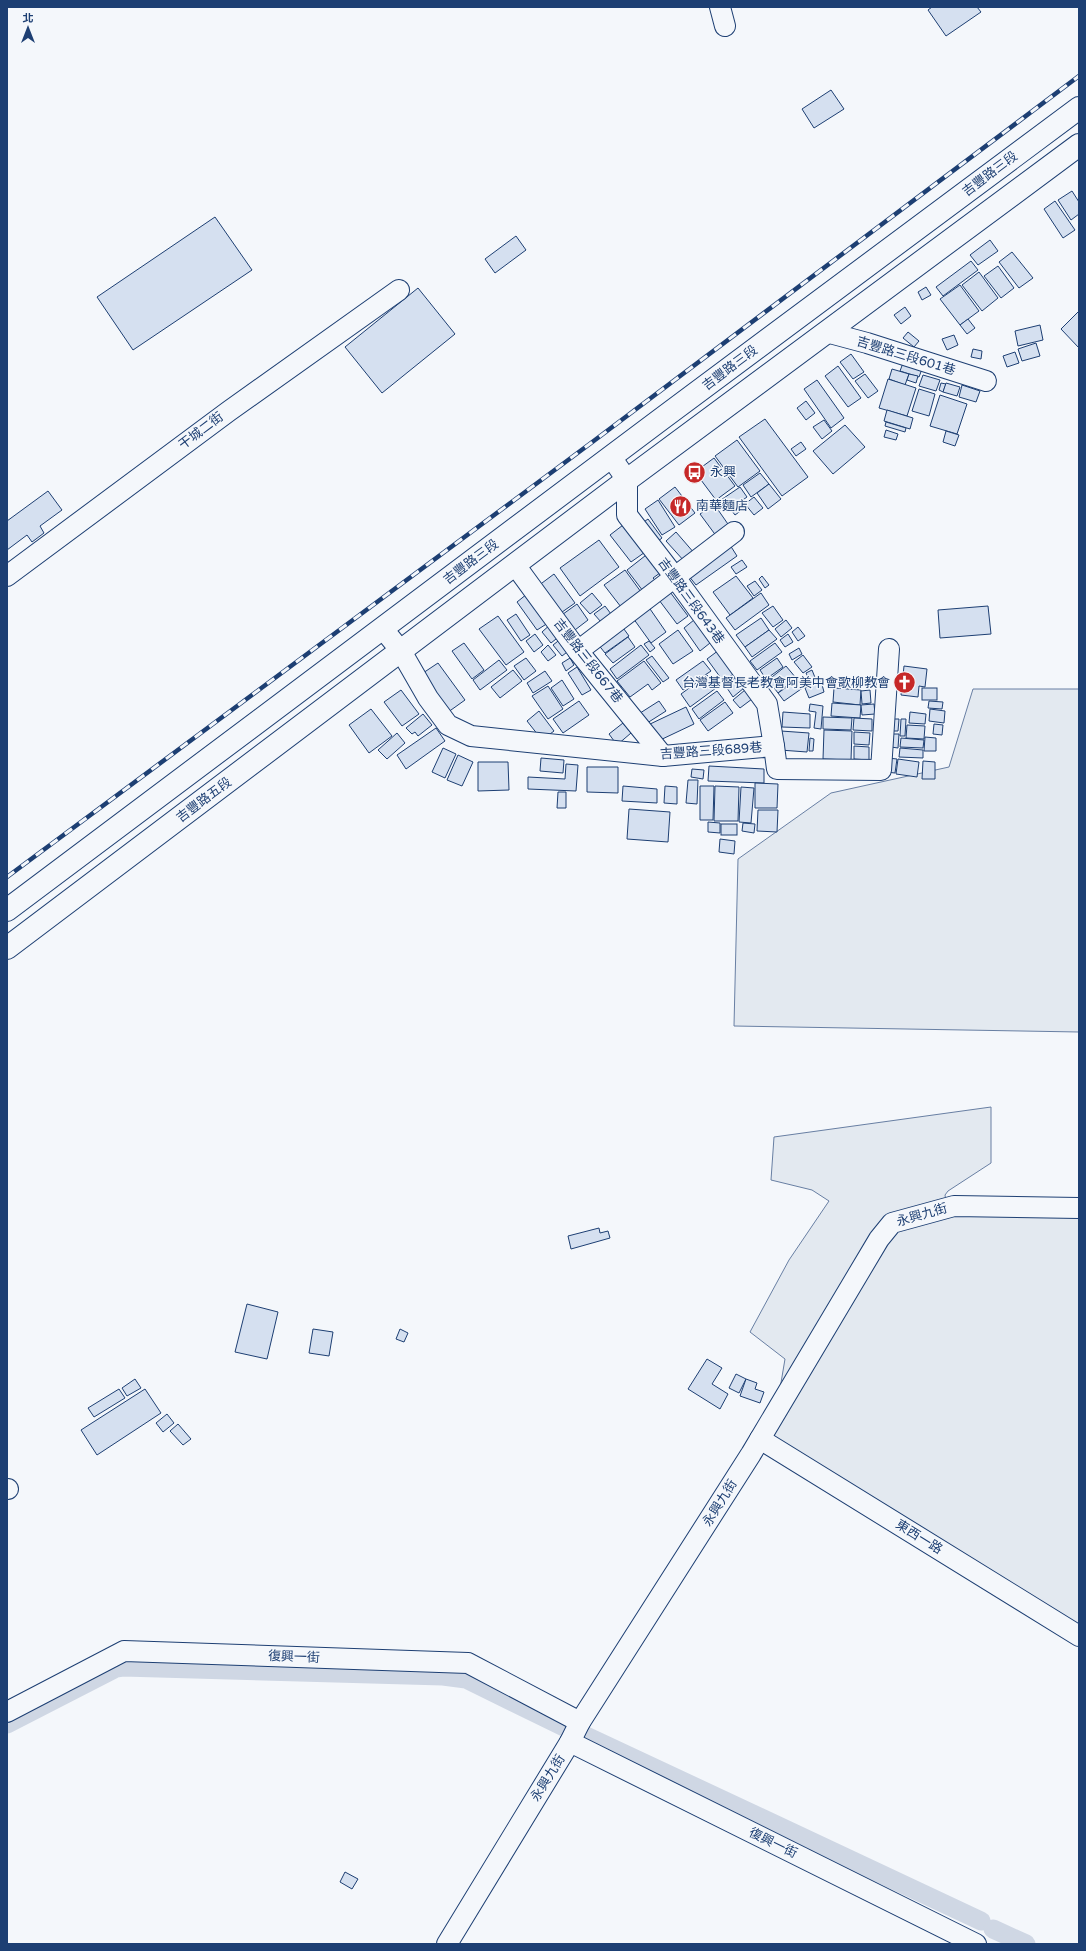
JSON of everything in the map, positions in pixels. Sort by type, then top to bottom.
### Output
[{"type":"main road","name":"吉豐路三段","points":[[383,629],[1079,108]]},
{"type":"main road","points":[[401,651],[627,480],[1079,145]]},
{"type":"main road","points":[[7,910],[383,629]]},
{"type":"main road","name":"吉豐路五段","points":[[7,948],[401,651]]},
{"type":"street","name":"干城二街","points":[[7,576],[228,411],[399,290]]},
{"type":"street","name":"吉豐路三段601巷","points":[[826,332],[867,343],[986,381]]},
{"type":"street","points":[[611,457],[627,480]]},
{"type":"street","name":"吉豐路三段643巷","points":[[627,480],[627,515],[674,576],[767,704],[774,746]]},
{"type":"street","points":[[578,651],[674,576],[734,532]]},
{"type":"street","name":"吉豐路三段667巷","points":[[515,565],[578,651],[663,756]]},
{"type":"street","name":"吉豐路三段689巷","points":[[383,629],[401,651],[428,698],[448,725],[471,736],[663,756],[774,746],[777,769],[881,770],[889,649]]},
{"type":"street","name":"永興九街","points":[[447,1944],[570,1742],[580,1722],[760,1439],[879,1239],[892,1223],[954,1206],[1079,1208]]},
{"type":"street","name":"東西一路","points":[[760,1439],[1079,1636]]},
{"type":"street","name":"復興一街","points":[[7,1712],[124,1651],[468,1663],[580,1722]]},
{"type":"street","name":"復興一街","points":[[570,1742],[976,1944]]},
{"type":"shaded area","points":[[973,689],[1079,689],[1079,1032],[734,1026],[738,859],[831,793],[949,767]]},
{"type":"shaded area","points":[[991,1107],[991,1163],[948,1191],[945,1195],[946,1201],[1079,1211],[1079,1631],[772,1436],[785,1359],[750,1332],[789,1260],[829,1201],[812,1190],[771,1180],[774,1137]]},
{"type":"building","points":[[932,7],[977,7],[981,12],[946,36],[928,10]]},
{"type":"building","points":[[831,90],[844,109],[814,128],[802,109]]},
{"type":"building","points":[[1072,191],[1079,202],[1079,214],[1071,220],[1058,200]]},
{"type":"building","points":[[1055,201],[1075,230],[1063,238],[1044,209]]},
{"type":"building","points":[[215,217],[252,270],[133,350],[97,297]]},
{"type":"building","points":[[516,236],[526,250],[495,273],[485,259]]},
{"type":"building","points":[[990,240],[998,251],[978,265],[970,255]]},
{"type":"building","points":[[1012,252],[1033,278],[1019,288],[999,262]]},
{"type":"building","points":[[971,261],[978,270],[943,296],[936,287]]},
{"type":"building","points":[[998,266],[1014,288],[1001,298],[984,276]]},
{"type":"building","points":[[979,272],[998,298],[982,311],[962,285]]},
{"type":"building","points":[[960,285],[979,311],[960,325],[940,299]]},
{"type":"building","points":[[926,287],[931,295],[922,300],[918,292]]},
{"type":"building","points":[[418,288],[455,334],[382,393],[345,347]]},
{"type":"building","points":[[905,307],[911,316],[901,324],[894,315]]},
{"type":"building","points":[[1079,311],[1079,348],[1061,329]]},
{"type":"building","points":[[968,319],[975,328],[967,334],[960,325]]},
{"type":"building","points":[[1040,325],[1043,340],[1018,346],[1015,331]]},
{"type":"building","points":[[908,332],[919,341],[914,347],[903,338]]},
{"type":"building","points":[[954,335],[958,345],[947,350],[942,339]]},
{"type":"building","points":[[1036,343],[1040,356],[1022,361],[1018,349]]},
{"type":"building","points":[[973,349],[982,351],[981,359],[971,357]]},
{"type":"building","points":[[1015,352],[1019,363],[1007,367],[1003,356]]},
{"type":"building","points":[[851,354],[864,372],[853,379],[840,362]]},
{"type":"building","points":[[903,363],[922,369],[919,377],[900,371]]},
{"type":"building","points":[[838,366],[861,398],[848,407],[825,376]]},
{"type":"building","points":[[892,369],[909,374],[905,385],[889,379]]},
{"type":"building","points":[[865,374],[878,391],[868,398],[855,381]]},
{"type":"building","points":[[909,374],[918,376],[916,383],[907,380]]},
{"type":"building","points":[[923,375],[940,380],[936,391],[919,386]]},
{"type":"building","points":[[888,379],[916,388],[907,416],[879,408]]},
{"type":"building","points":[[817,380],[844,418],[831,428],[804,389]]},
{"type":"building","points":[[941,383],[946,384],[943,392],[939,390]]},
{"type":"building","points":[[946,383],[960,387],[957,396],[943,392]]},
{"type":"building","points":[[962,385],[980,391],[976,402],[959,397]]},
{"type":"building","points":[[919,389],[935,394],[929,416],[912,411]]},
{"type":"building","points":[[940,395],[967,404],[957,434],[930,426]]},
{"type":"building","points":[[806,401],[815,413],[806,420],[797,408]]},
{"type":"building","points":[[887,410],[913,418],[910,429],[884,421]]},
{"type":"building","points":[[765,419],[808,477],[782,496],[739,437]]},
{"type":"building","points":[[824,420],[832,431],[822,439],[813,427]]},
{"type":"building","points":[[886,422],[906,428],[905,432],[885,426]]},
{"type":"building","points":[[845,425],[865,447],[833,474],[813,451]]},
{"type":"building","points":[[886,430],[898,434],[896,440],[884,437]]},
{"type":"building","points":[[946,431],[959,435],[955,446],[943,442]]},
{"type":"building","points":[[737,440],[760,471],[738,487],[715,456]]},
{"type":"building","points":[[801,442],[806,449],[796,456],[791,449]]},
{"type":"building","points":[[714,458],[735,486],[716,500],[695,472]]},
{"type":"building","points":[[760,473],[769,484],[751,497],[743,485]]},
{"type":"building","points":[[769,484],[781,499],[768,509],[757,493]]},
{"type":"building","points":[[675,487],[695,513],[679,525],[659,499]]},
{"type":"building","points":[[740,487],[747,497],[727,511],[724,507],[720,510],[715,504]]},
{"type":"building","points":[[48,491],[62,510],[40,526],[44,533],[32,542],[27,535],[7,550],[7,521]]},
{"type":"building","points":[[754,497],[763,508],[754,515],[745,504]]},
{"type":"building","points":[[658,500],[675,527],[662,535],[645,509]]},
{"type":"building","points":[[742,503],[746,507],[735,515],[732,511]]},
{"type":"building","points":[[714,504],[730,527],[717,537],[700,514]]},
{"type":"building","points":[[648,519],[662,538],[652,546],[638,526]]},
{"type":"building","points":[[627,522],[648,550],[631,562],[610,535]]},
{"type":"building","points":[[676,532],[695,554],[685,562],[666,541]]},
{"type":"building","points":[[599,540],[619,567],[580,596],[560,568]]},
{"type":"building","points":[[730,545],[737,556],[696,585],[688,575]]},
{"type":"building","points":[[650,552],[664,570],[653,578],[656,581],[643,591],[627,570]]},
{"type":"building","points":[[742,560],[747,567],[736,574],[731,567]]},
{"type":"building","points":[[625,570],[641,592],[621,607],[604,585]]},
{"type":"building","points":[[554,574],[575,603],[555,617],[534,589]]},
{"type":"building","points":[[736,576],[753,598],[730,615],[713,592]]},
{"type":"building","points":[[762,576],[769,585],[765,588],[759,579]]},
{"type":"building","points":[[755,581],[762,590],[754,596],[747,586]]},
{"type":"building","points":[[670,592],[688,616],[677,624],[659,600]]},
{"type":"building","points":[[592,593],[602,605],[590,614],[580,603]]},
{"type":"building","points":[[761,593],[769,605],[735,630],[726,618]]},
{"type":"building","points":[[527,594],[548,623],[537,630],[517,602]]},
{"type":"building","points":[[577,604],[588,620],[571,633],[559,617]]},
{"type":"building","points":[[605,606],[611,614],[601,622],[594,614]]},
{"type":"building","points":[[648,606],[666,632],[651,643],[633,618]]},
{"type":"building","points":[[773,606],[783,620],[773,627],[762,613]]},
{"type":"building","points":[[988,606],[991,634],[940,638],[938,610]]},
{"type":"building","points":[[516,614],[530,635],[521,641],[507,620]]},
{"type":"building","points":[[498,616],[524,652],[506,665],[479,629]]},
{"type":"building","points":[[761,618],[769,630],[745,647],[736,635]]},
{"type":"building","points":[[694,620],[710,643],[700,651],[684,628]]},
{"type":"building","points":[[786,620],[792,628],[781,637],[775,629]]},
{"type":"building","points":[[552,623],[561,635],[551,643],[542,632]]},
{"type":"building","points":[[621,625],[629,636],[605,653],[597,643]]},
{"type":"building","points":[[798,627],[805,636],[798,641],[792,632]]},
{"type":"building","points":[[678,630],[693,651],[673,664],[659,644]]},
{"type":"building","points":[[769,630],[777,639],[752,657],[745,647]]},
{"type":"building","points":[[535,634],[543,645],[534,652],[526,641]]},
{"type":"building","points":[[788,634],[793,642],[785,647],[780,640]]},
{"type":"building","points":[[628,637],[635,647],[613,663],[605,654]]},
{"type":"building","points":[[562,638],[571,649],[562,656],[553,645]]},
{"type":"building","points":[[649,641],[655,648],[650,652],[644,644]]},
{"type":"building","points":[[464,643],[484,670],[472,679],[452,651]]},
{"type":"building","points":[[775,643],[782,652],[757,670],[750,661]]},
{"type":"building","points":[[548,645],[556,655],[548,661],[541,652]]},
{"type":"building","points":[[641,645],[649,655],[617,679],[610,669]]},
{"type":"building","points":[[799,648],[802,654],[792,660],[789,654]]},
{"type":"building","points":[[719,650],[735,673],[723,681],[707,659]]},
{"type":"building","points":[[803,655],[812,667],[803,673],[794,662]]},
{"type":"building","points":[[652,656],[669,678],[663,682],[646,660]]},
{"type":"building","points":[[526,658],[536,671],[524,680],[514,666]]},
{"type":"building","points":[[570,658],[574,665],[566,671],[562,663]]},
{"type":"building","points":[[777,658],[783,667],[766,679],[760,670]]},
{"type":"building","points":[[499,660],[507,670],[480,690],[473,680]]},
{"type":"building","points":[[644,661],[661,683],[652,690],[648,684],[630,697],[617,681]]},
{"type":"building","points":[[703,661],[711,671],[683,690],[676,680]]},
{"type":"building","points":[[438,663],[465,700],[444,715],[417,677]]},
{"type":"building","points":[[786,666],[796,678],[778,693],[768,680]]},
{"type":"building","points":[[904,666],[927,669],[925,687],[919,686],[918,697],[901,695]]},
{"type":"building","points":[[577,667],[591,690],[582,695],[568,673]]},
{"type":"building","points":[[513,670],[522,681],[500,698],[491,687]]},
{"type":"building","points":[[812,670],[816,680],[811,683],[806,673]]},
{"type":"building","points":[[545,671],[552,681],[533,693],[527,683]]},
{"type":"building","points":[[707,675],[716,688],[690,707],[681,694]]},
{"type":"building","points":[[736,677],[744,688],[733,697],[725,685]]},
{"type":"building","points":[[562,680],[574,699],[563,706],[551,688]]},
{"type":"building","points":[[797,680],[804,687],[784,701],[778,693]]},
{"type":"building","points":[[821,681],[824,692],[809,698],[805,688]]},
{"type":"building","points":[[548,686],[563,709],[548,719],[532,696]]},
{"type":"building","points":[[834,688],[861,690],[860,705],[833,702]]},
{"type":"building","points":[[922,688],[937,688],[937,700],[922,700]]},
{"type":"building","points":[[401,690],[419,714],[402,726],[384,702]]},
{"type":"building","points":[[745,690],[752,699],[740,708],[733,700]]},
{"type":"building","points":[[870,690],[871,703],[862,704],[861,691]]},
{"type":"building","points":[[717,691],[724,700],[699,719],[692,709]]},
{"type":"building","points":[[579,701],[589,715],[563,733],[553,719]]},
{"type":"building","points":[[659,701],[666,711],[644,725],[637,715]]},
{"type":"building","points":[[929,701],[943,702],[942,709],[928,708]]},
{"type":"building","points":[[725,702],[733,713],[708,731],[700,720]]},
{"type":"building","points":[[832,703],[861,705],[860,718],[831,716]]},
{"type":"building","points":[[810,704],[823,706],[821,729],[814,728],[816,712],[809,711]]},
{"type":"building","points":[[874,704],[875,714],[862,715],[861,705]]},
{"type":"building","points":[[686,707],[694,724],[656,742],[648,725]]},
{"type":"building","points":[[371,709],[392,736],[369,753],[349,725]]},
{"type":"building","points":[[930,709],[945,711],[944,723],[929,721]]},
{"type":"building","points":[[539,711],[554,731],[542,740],[527,721]]},
{"type":"building","points":[[783,712],[810,714],[810,728],[782,727]]},
{"type":"building","points":[[910,712],[926,714],[925,724],[909,723]]},
{"type":"building","points":[[423,714],[432,725],[418,736],[415,732],[412,734],[406,728]]},
{"type":"building","points":[[823,717],[852,718],[851,730],[823,729]]},
{"type":"building","points":[[854,718],[872,719],[872,731],[853,730]]},
{"type":"building","points":[[891,719],[899,719],[898,731],[891,731]]},
{"type":"building","points":[[901,719],[906,719],[905,736],[900,736]]},
{"type":"building","points":[[623,723],[631,733],[617,745],[609,734]]},
{"type":"building","points":[[934,724],[943,725],[942,735],[933,734]]},
{"type":"building","points":[[907,725],[925,726],[924,739],[906,738]]},
{"type":"building","points":[[436,728],[445,741],[406,769],[397,755]]},
{"type":"building","points":[[824,730],[852,731],[851,760],[823,759]]},
{"type":"building","points":[[781,731],[809,733],[807,752],[780,750]]},
{"type":"building","points":[[854,732],[870,733],[869,745],[854,744]]},
{"type":"building","points":[[397,733],[405,743],[387,759],[378,750]]},
{"type":"building","points":[[892,734],[899,734],[898,748],[891,747]]},
{"type":"building","points":[[925,737],[936,738],[936,751],[924,751]]},
{"type":"building","points":[[810,738],[814,739],[813,751],[809,751]]},
{"type":"building","points":[[901,738],[924,740],[923,748],[900,747]]},
{"type":"building","points":[[854,746],[869,747],[869,760],[854,759]]},
{"type":"building","points":[[443,748],[456,754],[445,778],[432,772]]},
{"type":"building","points":[[900,748],[923,750],[923,758],[899,757]]},
{"type":"building","points":[[458,755],[473,762],[462,786],[447,780]]},
{"type":"building","points":[[541,758],[564,760],[563,773],[540,771]]},
{"type":"building","points":[[888,758],[897,759],[895,773],[886,772]]},
{"type":"building","points":[[898,759],[919,762],[917,777],[896,774]]},
{"type":"building","points":[[923,761],[935,762],[935,779],[922,779]]},
{"type":"building","points":[[478,762],[508,762],[509,790],[478,791]]},
{"type":"building","points":[[566,764],[578,765],[576,791],[528,789],[528,777],[565,779]]},
{"type":"building","points":[[709,766],[764,769],[764,783],[708,781]]},
{"type":"building","points":[[587,767],[618,767],[618,793],[587,792]]},
{"type":"building","points":[[692,769],[704,770],[703,779],[691,777]]},
{"type":"building","points":[[688,780],[698,780],[697,804],[686,803]]},
{"type":"building","points":[[755,783],[778,784],[777,808],[755,808]]},
{"type":"building","points":[[623,786],[657,789],[657,803],[622,801]]},
{"type":"building","points":[[665,786],[677,787],[677,804],[664,803]]},
{"type":"building","points":[[700,786],[714,786],[713,820],[700,820]]},
{"type":"building","points":[[715,786],[739,787],[738,821],[714,821]]},
{"type":"building","points":[[741,787],[754,788],[751,823],[739,822]]},
{"type":"building","points":[[558,792],[566,792],[566,808],[557,808]]},
{"type":"building","points":[[629,809],[670,812],[668,842],[627,839]]},
{"type":"building","points":[[758,810],[778,810],[777,832],[757,831]]},
{"type":"building","points":[[708,822],[720,823],[720,833],[708,832]]},
{"type":"building","points":[[743,823],[755,824],[754,833],[742,831]]},
{"type":"building","points":[[721,824],[737,824],[737,835],[721,835]]},
{"type":"building","points":[[720,839],[735,841],[734,854],[719,852]]},
{"type":"building","points":[[599,1228],[600,1233],[608,1231],[610,1238],[571,1249],[568,1236]]},
{"type":"building","points":[[247,1304],[278,1312],[267,1359],[235,1352]]},
{"type":"building","points":[[313,1329],[333,1332],[329,1356],[309,1353]]},
{"type":"building","points":[[400,1329],[408,1333],[404,1342],[396,1339]]},
{"type":"building","points":[[707,1359],[722,1368],[712,1384],[728,1394],[720,1409],[688,1389]]},
{"type":"building","points":[[736,1374],[746,1379],[739,1393],[729,1388]]},
{"type":"building","points":[[135,1379],[141,1388],[127,1396],[122,1388]]},
{"type":"building","points":[[746,1379],[757,1383],[755,1389],[764,1392],[760,1403],[740,1396]]},
{"type":"building","points":[[119,1389],[125,1398],[94,1417],[88,1408]]},
{"type":"building","points":[[145,1389],[161,1413],[97,1455],[81,1430]]},
{"type":"building","points":[[167,1414],[174,1423],[163,1432],[156,1423]]},
{"type":"building","points":[[178,1424],[191,1439],[183,1445],[170,1431]]},
{"type":"building","points":[[345,1872],[358,1879],[352,1889],[340,1882]]},
{"type":"waterway","points":[[7,1724],[116,1668],[123,1667],[443,1676],[466,1679],[564,1727]]},
{"type":"waterway","points":[[582,1734],[981,1921]]},
{"type":"waterway","points":[[993,1929],[1026,1944]]},
{"type":"railway","points":[[7,877],[591,443],[1079,76]]},
{"type":"place","name":"永興","points":[[695,472]]},
{"type":"place","name":"南華麵店","points":[[680,506]]},
{"type":"place","name":"台灣基督長老教會阿美中會歌柳教會","points":[[905,683]]}]
